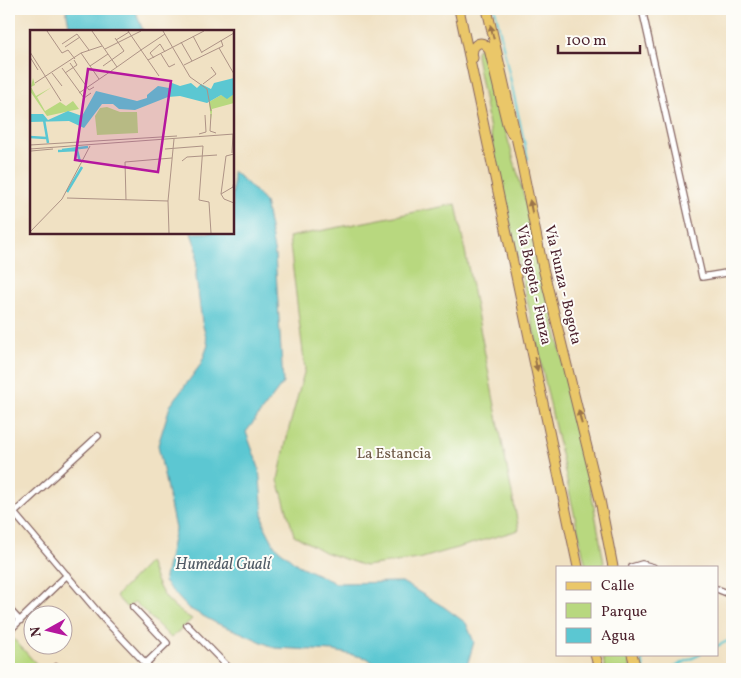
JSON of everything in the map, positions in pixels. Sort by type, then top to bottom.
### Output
[{"type":"main road","name":"Vía Bogota - Funza","points":[[459,9],[578,566]]},
{"type":"main road","name":"Vía Funza - Bogota","points":[[487,9],[543,268],[586,444],[613,566]]},
{"type":"main road","points":[[488,144],[487,126],[472,52],[473,47],[482,43],[489,49],[507,124],[519,150]]},
{"type":"main road","points":[[586,444],[607,560],[606,566]]},
{"type":"main road","points":[[554,453],[565,484],[583,566]]},
{"type":"main road","points":[[596,656],[599,669]]},
{"type":"main road","points":[[633,656],[636,669]]},
{"type":"street","points":[[642,9],[702,277],[732,272]]},
{"type":"street","points":[[14,513],[98,436]]},
{"type":"street","points":[[9,507],[103,618],[151,669]]},
{"type":"street","points":[[635,566],[642,564],[650,566]]},
{"type":"street","points":[[9,631],[67,576]]},
{"type":"street","points":[[718,589],[732,595]]},
{"type":"street","points":[[133,607],[167,643],[140,669]]},
{"type":"street","points":[[9,609],[20,621]]},
{"type":"street","points":[[188,625],[230,669]]},
{"type":"green space","points":[[484,47],[526,203],[585,457],[604,563],[602,566],[586,566],[494,151],[476,56],[478,48]]},
{"type":"green space","name":"La Estancia","points":[[456,204],[519,530],[419,559],[365,566],[324,552],[294,535],[278,480],[289,428],[305,369],[289,237]]},
{"type":"green space","points":[[149,562],[164,595],[175,607],[192,619],[171,638],[135,602],[127,608],[116,596]]},
{"type":"green space","points":[[9,636],[22,648],[22,656],[29,656],[41,669],[9,669]]},
{"type":"green space","points":[[602,656],[628,656],[631,669],[605,669]]},
{"type":"water","points":[[66,9],[135,9],[143,30],[70,30]]},
{"type":"water","name":"Humedal Gualí","points":[[234,172],[265,202],[275,255],[283,383],[246,432],[259,468],[264,525],[275,546],[298,565],[335,583],[402,582],[444,607],[466,623],[474,642],[466,669],[382,669],[367,658],[334,651],[275,648],[216,623],[188,608],[164,582],[175,529],[158,445],[170,406],[201,364],[208,345],[202,322],[196,277],[197,250],[191,234],[234,234]]},
{"type":"waterway","points":[[495,9],[528,159]]},
{"type":"waterway","points":[[718,646],[732,639]]},
{"type":"waterway","points":[[641,656],[644,669]]},
{"type":"waterway","points":[[670,669],[697,656]]}]
